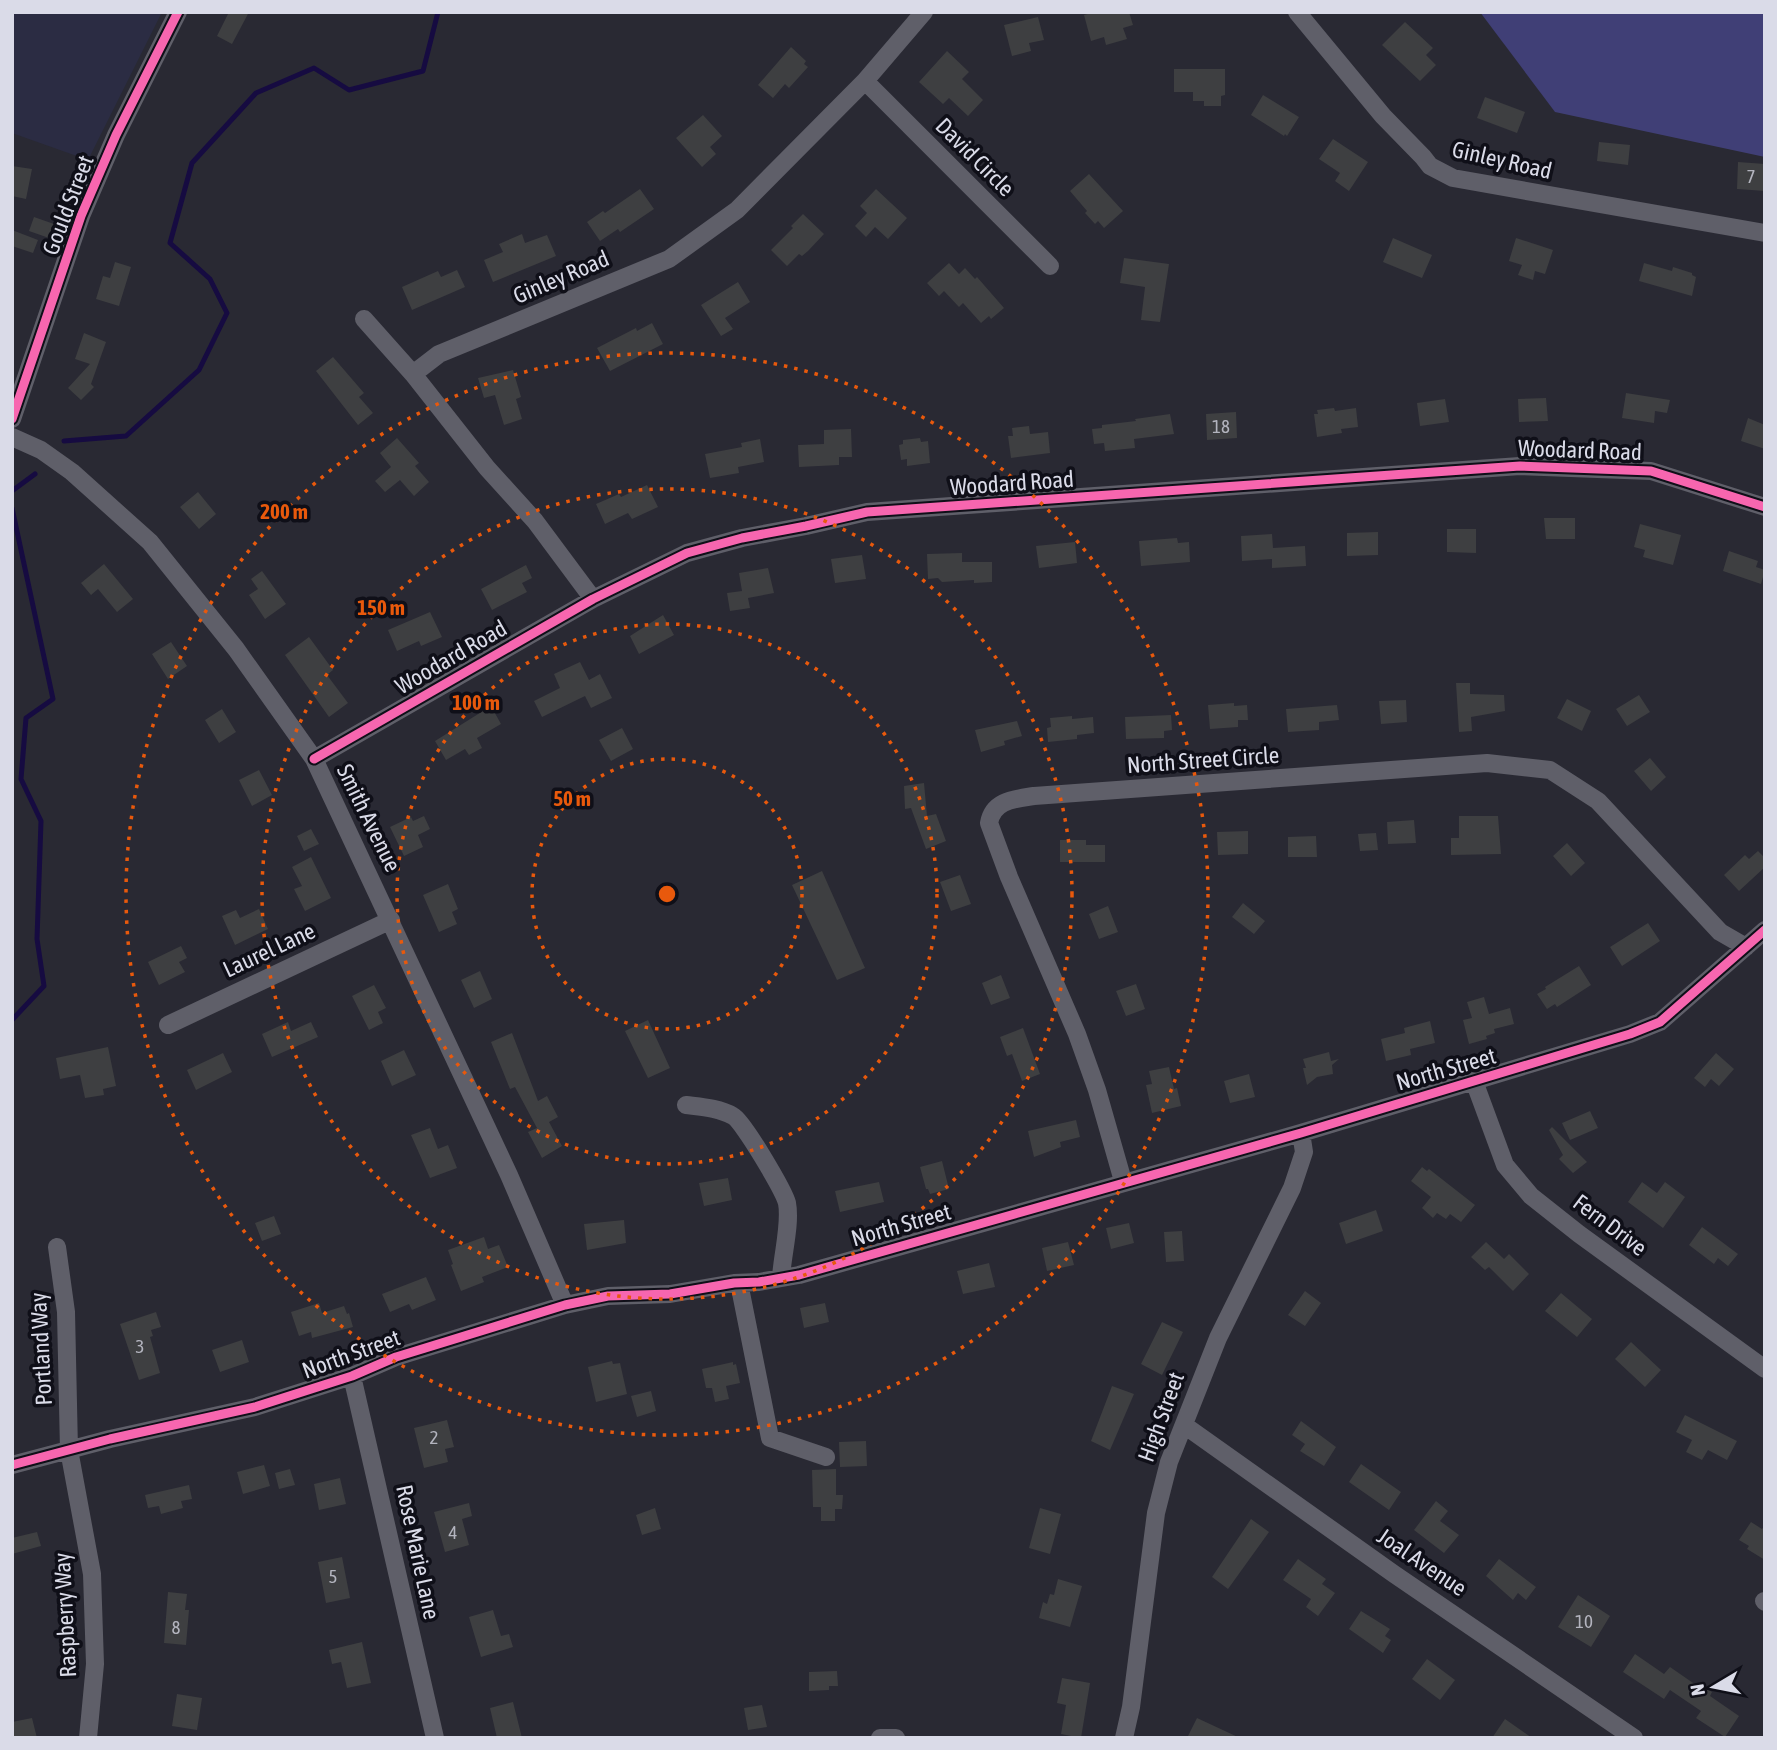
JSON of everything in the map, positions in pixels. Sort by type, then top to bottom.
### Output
[{"type":"street","name":"Gould Street","points":[[12,419],[81,216],[116,135],[177,12]]},
{"type":"street","name":"Ginley Road","points":[[413,374],[439,354],[669,259],[737,210],[865,82],[924,12]]},
{"type":"street","name":"Ginley Road","points":[[1297,12],[1383,116],[1430,166],[1452,178],[1765,233]]},
{"type":"street","name":"David Circle","points":[[865,82],[1050,266]]},
{"type":"street","points":[[364,320],[413,374],[487,468],[535,521],[593,599]]},
{"type":"street","name":"Smith Avenue","points":[[12,437],[41,450],[72,472],[150,542],[236,649],[314,759],[509,1175],[565,1305]]},
{"type":"street","name":"Woodard Road","points":[[314,759],[593,599],[687,553],[741,538],[867,512],[1520,466],[1651,471],[1765,507]]},
{"type":"street","name":"North Street Circle","points":[[1123,1181],[1081,1045],[1009,877],[989,823],[991,814],[1003,802],[1034,796],[1487,764],[1550,769],[1598,801],[1720,932],[1746,947]]},
{"type":"street","name":"Laurel Lane","points":[[168,1025],[391,920]]},
{"type":"street","name":"North Street","points":[[12,1465],[255,1407],[352,1376],[396,1357],[565,1305],[608,1296],[670,1294],[799,1275],[1123,1181],[1301,1133],[1630,1034],[1660,1022],[1765,930]]},
{"type":"street","name":"Fern Drive","points":[[1474,1081],[1505,1165],[1531,1196],[1765,1369]]},
{"type":"street","points":[[686,1105],[710,1108],[736,1116],[786,1201],[787,1219],[781,1278]]},
{"type":"street","name":"High Street","points":[[1125,1738],[1156,1513],[1169,1462],[1218,1338],[1292,1188],[1304,1152],[1301,1133]]},
{"type":"street","name":"Portland Way","points":[[57,1247],[66,1312],[69,1450]]},
{"type":"street","points":[[739,1283],[770,1438],[826,1457]]},
{"type":"street","name":"Rose Marie Lane","points":[[352,1376],[435,1738]]},
{"type":"street","name":"Joal Avenue","points":[[1184,1425],[1394,1574],[1634,1738]]},
{"type":"street","name":"Raspberry Way","points":[[69,1450],[92,1574],[95,1664],[88,1738]]},
{"type":"street","points":[[880,1738],[896,1738]]},
{"type":"shaded area","points":[[12,12],[162,12],[88,160],[12,133]]},
{"type":"shaded area","points":[[1480,12],[1765,12],[1765,157],[1555,112]]},
{"type":"building","points":[[229,12],[249,12],[232,44],[217,36]]},
{"type":"building","points":[[1095,12],[1129,12],[1133,25],[1123,28],[1127,39],[1106,45],[1104,37],[1091,41],[1084,15]]},
{"type":"building","points":[[1038,17],[1044,40],[1029,43],[1031,51],[1012,56],[1004,25]]},
{"type":"building","points":[[1405,22],[1433,48],[1426,55],[1436,65],[1420,81],[1382,45]]},
{"type":"building","points":[[791,47],[806,61],[804,64],[808,67],[789,88],[785,84],[773,98],[758,85]]},
{"type":"building","points":[[947,51],[969,72],[962,79],[983,100],[968,116],[949,98],[943,104],[919,82]]},
{"type":"building","points":[[1174,69],[1225,69],[1225,95],[1221,96],[1221,106],[1204,106],[1204,101],[1193,101],[1193,92],[1174,92]]},
{"type":"building","points":[[1263,95],[1299,117],[1287,136],[1251,115]]},
{"type":"building","points":[[1485,97],[1525,112],[1517,133],[1477,118]]},
{"type":"building","points":[[703,115],[722,136],[710,147],[716,154],[702,167],[676,138]]},
{"type":"building","points":[[1333,139],[1368,162],[1349,191],[1335,181],[1340,173],[1319,159]]},
{"type":"building","points":[[1599,142],[1630,145],[1628,165],[1597,161]]},
{"type":"building","points":[[1738,162],[1765,164],[1765,191],[1737,189]]},
{"type":"building","points":[[12,166],[32,169],[26,199],[12,196]]},
{"type":"building","points":[[1089,174],[1123,211],[1104,228],[1098,221],[1095,224],[1070,191]]},
{"type":"building","points":[[640,189],[654,209],[620,232],[618,229],[600,241],[587,222]]},
{"type":"building","points":[[876,189],[907,218],[888,239],[875,227],[866,237],[855,226],[867,213],[860,206]]},
{"type":"building","points":[[803,214],[824,234],[808,251],[802,256],[799,254],[787,266],[771,250]]},
{"type":"building","points":[[34,217],[54,224],[49,238],[29,231]]},
{"type":"building","points":[[12,230],[38,240],[33,253],[12,246]]},
{"type":"building","points":[[522,234],[525,243],[547,235],[556,256],[493,282],[484,260],[503,252],[499,244]]},
{"type":"building","points":[[1393,238],[1432,255],[1422,278],[1383,262]]},
{"type":"building","points":[[1516,238],[1553,250],[1545,274],[1535,271],[1533,280],[1518,275],[1522,265],[1509,261]]},
{"type":"building","points":[[1124,258],[1169,264],[1160,322],[1141,320],[1145,287],[1120,283]]},
{"type":"building","points":[[115,262],[131,267],[119,306],[96,299],[103,276],[110,278]]},
{"type":"building","points":[[949,263],[959,274],[965,268],[975,279],[977,277],[1004,308],[991,319],[989,316],[981,323],[963,303],[959,307],[944,291],[939,296],[927,283]]},
{"type":"building","points":[[1644,263],[1672,271],[1673,267],[1692,273],[1696,277],[1692,296],[1639,281]]},
{"type":"building","points":[[457,270],[465,287],[412,310],[402,287],[438,271],[441,277]]},
{"type":"building","points":[[738,282],[750,302],[725,318],[733,329],[721,336],[701,305]]},
{"type":"building","points":[[652,323],[663,344],[610,371],[597,348]]},
{"type":"building","points":[[84,333],[106,342],[91,384],[94,387],[81,400],[68,388],[90,364],[75,359]]},
{"type":"building","points":[[333,357],[364,393],[359,397],[373,413],[358,425],[316,371]]},
{"type":"building","points":[[513,370],[521,397],[516,399],[522,419],[504,425],[495,395],[484,398],[478,378]]},
{"type":"building","points":[[1626,393],[1670,400],[1667,413],[1655,411],[1654,423],[1622,418]]},
{"type":"building","points":[[1546,398],[1548,421],[1519,422],[1518,399]]},
{"type":"building","points":[[1445,399],[1449,422],[1420,426],[1417,403]]},
{"type":"building","points":[[1334,408],[1335,411],[1356,408],[1358,427],[1317,437],[1314,414],[1318,414],[1317,410]]},
{"type":"building","points":[[1236,412],[1237,438],[1207,440],[1206,414]]},
{"type":"building","points":[[1170,414],[1174,434],[1134,439],[1135,448],[1105,451],[1104,443],[1094,444],[1092,429],[1102,428],[1102,425]]},
{"type":"building","points":[[1748,418],[1765,425],[1765,449],[1741,441]]},
{"type":"building","points":[[1029,426],[1030,434],[1048,432],[1050,453],[1011,458],[1008,436],[1013,436],[1012,428]]},
{"type":"building","points":[[851,429],[852,457],[839,457],[839,465],[799,467],[798,445],[824,444],[824,430]]},
{"type":"building","points":[[397,438],[419,463],[415,466],[429,482],[414,496],[400,480],[385,492],[375,481],[391,467],[380,453]]},
{"type":"building","points":[[920,438],[921,442],[928,441],[930,463],[907,466],[907,459],[901,460],[899,445],[903,444],[903,440]]},
{"type":"building","points":[[760,439],[764,462],[738,467],[739,473],[710,478],[705,454],[742,447],[741,443]]},
{"type":"building","points":[[647,485],[658,507],[632,519],[628,513],[605,524],[596,504],[619,494],[621,497]]},
{"type":"building","points":[[198,492],[216,514],[199,529],[180,507]]},
{"type":"building","points":[[1544,518],[1575,518],[1575,539],[1546,539]]},
{"type":"building","points":[[1640,524],[1681,535],[1673,565],[1643,557],[1645,550],[1634,547]]},
{"type":"building","points":[[1447,529],[1476,529],[1476,553],[1447,552]]},
{"type":"building","points":[[1378,532],[1378,555],[1347,556],[1347,533]]},
{"type":"building","points":[[1272,534],[1273,548],[1305,546],[1306,566],[1272,568],[1272,559],[1242,561],[1241,536]]},
{"type":"building","points":[[1177,538],[1178,543],[1189,542],[1190,562],[1141,566],[1139,541]]},
{"type":"building","points":[[1075,542],[1077,563],[1039,568],[1036,546]]},
{"type":"building","points":[[1729,551],[1758,561],[1756,567],[1765,570],[1761,584],[1723,571]]},
{"type":"building","points":[[962,553],[962,562],[992,562],[992,582],[942,582],[938,578],[928,579],[927,554]]},
{"type":"building","points":[[862,555],[866,579],[835,583],[831,559]]},
{"type":"building","points":[[104,564],[133,599],[117,612],[98,589],[91,595],[81,583]]},
{"type":"building","points":[[526,565],[532,578],[522,583],[527,592],[492,610],[481,589]]},
{"type":"building","points":[[768,568],[774,593],[748,598],[750,608],[730,611],[727,593],[742,591],[739,573]]},
{"type":"building","points":[[262,571],[286,604],[265,619],[249,595],[258,589],[251,579]]},
{"type":"building","points":[[430,612],[442,637],[421,646],[419,641],[397,651],[388,630]]},
{"type":"building","points":[[663,615],[674,635],[639,654],[630,636]]},
{"type":"building","points":[[309,637],[333,670],[327,675],[348,703],[329,717],[285,655]]},
{"type":"building","points":[[171,642],[187,666],[168,679],[152,654]]},
{"type":"building","points":[[580,662],[589,680],[600,674],[612,698],[591,708],[585,696],[542,717],[534,701],[560,688],[554,674]]},
{"type":"building","points":[[1456,683],[1470,683],[1470,694],[1504,695],[1505,711],[1471,717],[1472,731],[1459,732]]},
{"type":"building","points":[[1639,695],[1650,712],[1627,726],[1616,709]]},
{"type":"building","points":[[1567,699],[1591,711],[1582,731],[1557,718]]},
{"type":"building","points":[[1406,700],[1407,722],[1381,724],[1379,701]]},
{"type":"building","points":[[1234,703],[1234,706],[1247,705],[1248,720],[1238,720],[1238,727],[1210,729],[1208,705]]},
{"type":"building","points":[[1337,705],[1339,720],[1319,722],[1319,730],[1288,732],[1286,709]]},
{"type":"building","points":[[491,706],[501,724],[477,738],[482,748],[469,755],[465,749],[446,760],[435,741]]},
{"type":"building","points":[[222,709],[236,732],[219,743],[205,720]]},
{"type":"building","points":[[1171,715],[1172,730],[1164,731],[1164,738],[1126,739],[1125,717]]},
{"type":"building","points":[[1072,716],[1072,719],[1093,717],[1094,733],[1077,735],[1077,739],[1048,742],[1047,728],[1051,727],[1050,718]]},
{"type":"building","points":[[1017,721],[1022,736],[1004,741],[1005,745],[981,752],[975,730]]},
{"type":"building","points":[[622,728],[633,749],[611,761],[599,740]]},
{"type":"building","points":[[1650,758],[1666,777],[1651,791],[1634,771]]},
{"type":"building","points":[[259,770],[272,795],[252,806],[239,780]]},
{"type":"building","points":[[924,783],[927,816],[936,814],[946,841],[926,849],[911,808],[905,809],[904,786]]},
{"type":"building","points":[[424,816],[430,829],[418,835],[423,847],[404,856],[390,827],[411,817],[413,821]]},
{"type":"building","points":[[1459,816],[1498,816],[1501,854],[1451,855],[1451,838],[1459,838]]},
{"type":"building","points":[[1414,820],[1416,843],[1388,844],[1387,822]]},
{"type":"building","points":[[311,829],[319,844],[304,851],[297,836]]},
{"type":"building","points":[[1248,831],[1248,854],[1218,855],[1217,832]]},
{"type":"building","points":[[1376,833],[1378,850],[1360,851],[1358,834]]},
{"type":"building","points":[[1316,836],[1317,857],[1288,857],[1288,837]]},
{"type":"building","points":[[1060,840],[1086,840],[1086,845],[1105,845],[1105,862],[1060,862]]},
{"type":"building","points":[[1567,843],[1585,863],[1571,876],[1553,856]]},
{"type":"building","points":[[1758,851],[1765,858],[1765,867],[1739,891],[1724,875],[1745,855],[1749,859]]},
{"type":"building","points":[[311,857],[331,898],[305,911],[294,889],[302,886],[292,867]]},
{"type":"building","points":[[822,871],[865,968],[837,980],[792,885]]},
{"type":"building","points":[[960,875],[971,904],[951,911],[940,882]]},
{"type":"building","points":[[448,884],[458,909],[452,912],[457,924],[439,932],[423,895]]},
{"type":"building","points":[[1243,903],[1265,921],[1254,934],[1232,917]]},
{"type":"building","points":[[1108,906],[1118,932],[1099,939],[1089,914]]},
{"type":"building","points":[[259,909],[268,929],[235,945],[222,916],[236,910],[240,918]]},
{"type":"building","points":[[1648,923],[1660,941],[1622,966],[1610,947]]},
{"type":"building","points":[[181,946],[187,958],[179,962],[185,972],[159,985],[148,962]]},
{"type":"building","points":[[1579,966],[1591,985],[1557,1007],[1555,1004],[1547,1009],[1537,994]]},
{"type":"building","points":[[480,971],[492,999],[474,1008],[461,980]]},
{"type":"building","points":[[1001,975],[1010,998],[991,1005],[982,983]]},
{"type":"building","points":[[1136,984],[1145,1009],[1126,1016],[1116,991]]},
{"type":"building","points":[[374,985],[386,1008],[378,1012],[383,1023],[369,1030],[352,996]]},
{"type":"building","points":[[1484,997],[1489,1014],[1510,1008],[1514,1024],[1494,1029],[1495,1033],[1486,1036],[1487,1039],[1469,1044],[1463,1020],[1472,1018],[1467,1002]]},
{"type":"building","points":[[648,1020],[670,1068],[648,1078],[625,1031]]},
{"type":"building","points":[[1430,1021],[1435,1043],[1410,1049],[1411,1055],[1386,1061],[1381,1039],[1405,1033],[1404,1028]]},
{"type":"building","points":[[288,1022],[291,1031],[311,1022],[318,1037],[272,1057],[262,1034]]},
{"type":"building","points":[[1023,1028],[1040,1074],[1022,1081],[1012,1054],[1007,1056],[1000,1037]]},
{"type":"building","points":[[512,1033],[538,1101],[547,1096],[558,1117],[549,1122],[562,1146],[542,1158],[528,1132],[537,1128],[515,1087],[510,1089],[491,1042]]},
{"type":"building","points":[[108,1047],[116,1086],[103,1089],[104,1095],[85,1098],[80,1075],[60,1079],[56,1058]]},
{"type":"building","points":[[404,1050],[416,1075],[392,1086],[381,1061]]},
{"type":"building","points":[[1329,1052],[1331,1061],[1339,1059],[1332,1065],[1333,1074],[1317,1077],[1307,1085],[1303,1059]]},
{"type":"building","points":[[223,1053],[232,1072],[196,1090],[187,1070]]},
{"type":"building","points":[[1716,1053],[1734,1069],[1719,1086],[1711,1079],[1705,1087],[1694,1078]]},
{"type":"building","points":[[1169,1067],[1181,1106],[1152,1113],[1146,1085],[1152,1084],[1149,1071]]},
{"type":"building","points":[[1249,1074],[1255,1097],[1230,1103],[1224,1081]]},
{"type":"building","points":[[1590,1111],[1598,1128],[1570,1140],[1562,1123]]},
{"type":"building","points":[[1076,1120],[1080,1137],[1060,1142],[1061,1147],[1034,1157],[1028,1131]]},
{"type":"building","points":[[1552,1127],[1587,1162],[1573,1173],[1559,1159],[1563,1155],[1549,1130]]},
{"type":"building","points":[[430,1128],[438,1149],[448,1145],[457,1168],[430,1178],[411,1135]]},
{"type":"building","points":[[942,1161],[949,1189],[930,1194],[920,1167]]},
{"type":"building","points":[[1422,1167],[1427,1171],[1429,1169],[1475,1205],[1461,1222],[1450,1214],[1446,1219],[1437,1213],[1433,1218],[1422,1208],[1431,1197],[1411,1181]]},
{"type":"building","points":[[728,1178],[732,1200],[704,1206],[699,1183]]},
{"type":"building","points":[[879,1182],[884,1202],[840,1212],[835,1191]]},
{"type":"building","points":[[1642,1182],[1657,1193],[1665,1182],[1685,1197],[1663,1228],[1628,1202]]},
{"type":"building","points":[[1376,1210],[1383,1231],[1346,1244],[1339,1223]]},
{"type":"building","points":[[274,1216],[281,1234],[262,1241],[255,1223]]},
{"type":"building","points":[[624,1220],[626,1243],[587,1250],[584,1224]]},
{"type":"building","points":[[1129,1223],[1134,1243],[1111,1249],[1106,1228]]},
{"type":"building","points":[[1702,1227],[1738,1254],[1728,1266],[1718,1258],[1714,1264],[1689,1245]]},
{"type":"building","points":[[1182,1231],[1184,1261],[1166,1262],[1164,1232]]},
{"type":"building","points":[[484,1237],[488,1249],[499,1245],[508,1267],[482,1277],[484,1282],[461,1291],[448,1250]]},
{"type":"building","points":[[1068,1242],[1074,1265],[1047,1271],[1042,1248]]},
{"type":"building","points":[[1486,1242],[1504,1259],[1509,1254],[1529,1274],[1513,1291],[1489,1267],[1485,1270],[1471,1257]]},
{"type":"building","points":[[989,1263],[995,1287],[963,1294],[957,1271]]},
{"type":"building","points":[[426,1277],[436,1300],[412,1310],[409,1304],[390,1312],[382,1294]]},
{"type":"building","points":[[1305,1291],[1321,1303],[1305,1326],[1288,1315]]},
{"type":"building","points":[[1561,1293],[1592,1319],[1577,1337],[1545,1311]]},
{"type":"building","points":[[319,1303],[322,1313],[344,1306],[353,1327],[312,1338],[311,1332],[299,1336],[291,1312]]},
{"type":"building","points":[[825,1303],[829,1322],[804,1328],[800,1308]]},
{"type":"building","points":[[156,1312],[161,1327],[151,1330],[153,1336],[150,1337],[160,1373],[139,1380],[120,1324]]},
{"type":"building","points":[[1162,1322],[1183,1332],[1162,1375],[1141,1364]]},
{"type":"building","points":[[242,1340],[249,1362],[220,1372],[212,1350]]},
{"type":"building","points":[[1631,1342],[1661,1370],[1645,1387],[1615,1359]]},
{"type":"building","points":[[612,1361],[613,1364],[620,1363],[627,1394],[596,1402],[588,1367]]},
{"type":"building","points":[[733,1362],[733,1365],[736,1364],[740,1383],[726,1386],[729,1399],[715,1402],[712,1388],[706,1388],[702,1369]]},
{"type":"building","points":[[1112,1386],[1134,1394],[1110,1450],[1091,1441]]},
{"type":"building","points":[[651,1391],[656,1411],[637,1417],[631,1396]]},
{"type":"building","points":[[1685,1415],[1737,1441],[1727,1460],[1708,1450],[1702,1460],[1686,1452],[1692,1440],[1676,1432]]},
{"type":"building","points":[[447,1420],[454,1447],[445,1449],[448,1462],[424,1468],[414,1428]]},
{"type":"building","points":[[1301,1421],[1336,1447],[1324,1466],[1300,1451],[1305,1444],[1292,1435]]},
{"type":"building","points":[[866,1441],[867,1466],[840,1467],[839,1442]]},
{"type":"building","points":[[1361,1464],[1401,1492],[1389,1510],[1349,1482]]},
{"type":"building","points":[[264,1465],[270,1486],[243,1494],[237,1472]]},
{"type":"building","points":[[290,1469],[295,1485],[279,1489],[275,1473]]},
{"type":"building","points":[[836,1469],[836,1495],[843,1495],[842,1509],[835,1509],[835,1521],[821,1521],[821,1507],[813,1507],[812,1470]]},
{"type":"building","points":[[340,1478],[346,1504],[319,1510],[314,1484]]},
{"type":"building","points":[[189,1485],[192,1499],[181,1501],[183,1508],[161,1514],[159,1506],[148,1508],[145,1495]]},
{"type":"building","points":[[1436,1501],[1448,1511],[1440,1521],[1459,1535],[1444,1553],[1414,1530]]},
{"type":"building","points":[[469,1503],[472,1516],[462,1519],[469,1545],[445,1552],[434,1512]]},
{"type":"building","points":[[655,1508],[661,1529],[642,1535],[636,1515]]},
{"type":"building","points":[[1040,1508],[1061,1514],[1050,1554],[1029,1548]]},
{"type":"building","points":[[1251,1519],[1269,1532],[1228,1589],[1212,1577]]},
{"type":"building","points":[[1751,1522],[1762,1529],[1765,1525],[1765,1560],[1747,1549],[1749,1546],[1739,1540]]},
{"type":"building","points":[[37,1532],[41,1546],[12,1554],[12,1538]]},
{"type":"building","points":[[342,1557],[350,1598],[326,1603],[318,1562]]},
{"type":"building","points":[[1298,1559],[1326,1579],[1322,1584],[1335,1593],[1318,1616],[1306,1607],[1311,1599],[1283,1580]]},
{"type":"building","points":[[1499,1559],[1536,1587],[1526,1600],[1518,1593],[1513,1600],[1486,1576]]},
{"type":"building","points":[[1058,1579],[1082,1586],[1070,1627],[1039,1618],[1043,1602],[1047,1604],[1050,1594],[1054,1595]]},
{"type":"building","points":[[168,1592],[187,1594],[185,1610],[189,1610],[186,1645],[164,1643]]},
{"type":"building","points":[[1578,1595],[1610,1616],[1591,1647],[1558,1627]]},
{"type":"building","points":[[493,1610],[501,1636],[509,1634],[513,1647],[481,1657],[469,1617]]},
{"type":"building","points":[[1361,1611],[1390,1629],[1385,1636],[1391,1640],[1383,1653],[1349,1629]]},
{"type":"building","points":[[362,1642],[371,1683],[347,1688],[341,1662],[332,1664],[329,1650]]},
{"type":"building","points":[[1635,1654],[1664,1674],[1670,1667],[1696,1685],[1698,1683],[1712,1692],[1710,1696],[1739,1716],[1725,1737],[1696,1718],[1701,1711],[1670,1690],[1664,1699],[1623,1672]]},
{"type":"building","points":[[1427,1659],[1455,1680],[1440,1700],[1412,1679]]},
{"type":"building","points":[[837,1671],[838,1686],[829,1686],[829,1690],[809,1691],[809,1672]]},
{"type":"building","points":[[1062,1678],[1090,1683],[1081,1738],[1061,1734],[1066,1705],[1057,1703]]},
{"type":"building","points":[[177,1694],[202,1698],[197,1730],[172,1726]]},
{"type":"building","points":[[513,1702],[522,1738],[497,1738],[490,1708]]},
{"type":"building","points":[[762,1705],[767,1727],[748,1730],[744,1708]]},
{"type":"building","points":[[32,1718],[37,1738],[14,1738],[12,1722]]},
{"type":"building","points":[[1197,1718],[1240,1738],[1187,1738]]},
{"type":"building","points":[[1505,1719],[1532,1738],[1492,1738]]},
{"type":"waterway","points":[[64,441],[126,436],[199,370],[227,313],[210,279],[170,243],[192,163],[256,93],[314,68],[349,90],[423,71],[438,12]]},
{"type":"waterway","points":[[12,491],[35,474]]},
{"type":"waterway","points":[[12,508],[53,699],[26,718],[21,779],[41,821],[37,939],[44,986],[12,1020]]},
{"type":"cycle path","points":[[12,419],[81,216],[116,135],[178,12]]},
{"type":"cycle path","points":[[314,759],[593,599],[687,553],[742,538],[867,512],[1520,466],[1651,471],[1765,507]]},
{"type":"cycle path","points":[[12,1465],[110,1439],[255,1407],[352,1376],[396,1357],[565,1305],[608,1296],[670,1294],[799,1275],[1301,1133],[1630,1034],[1660,1022],[1765,930]]}]
